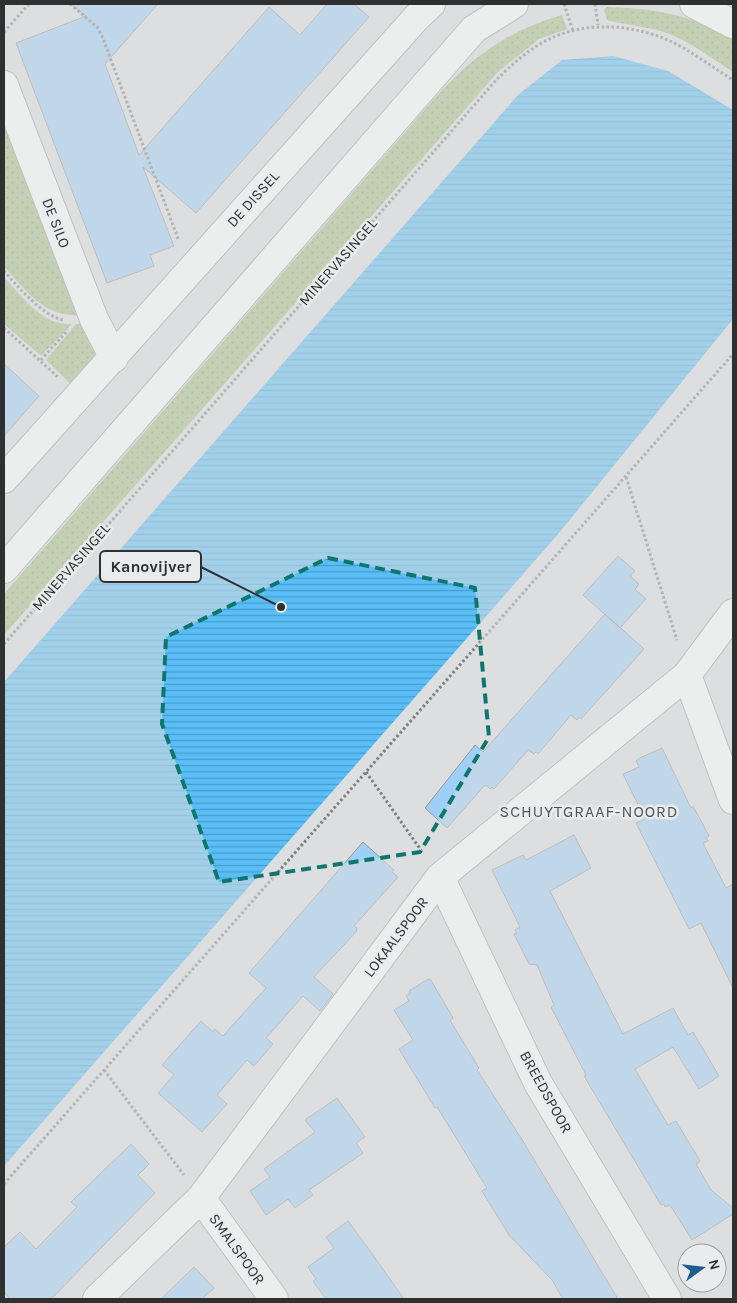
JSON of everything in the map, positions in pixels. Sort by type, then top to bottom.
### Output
[{"type":"street","name":"DE DISSEL","points":[[4,479],[417,17],[432,4]]},
{"type":"street","points":[[4,569],[474,29],[514,4]]},
{"type":"street","points":[[694,4],[733,24]]},
{"type":"street","name":"DE SILO","points":[[4,85],[84,321],[114,358]]},
{"type":"street","name":"LOKAALSPOOR","points":[[98,1299],[201,1198],[440,877],[687,675],[733,614]]},
{"type":"street","points":[[687,675],[733,800]]},
{"type":"street","name":"BREEDSPOOR","points":[[440,877],[538,1083],[667,1299]]},
{"type":"street","name":"SMALSPOOR","points":[[201,1198],[274,1299]]},
{"type":"path","points":[[4,32],[29,4]]},
{"type":"path","points":[[70,4],[97,28],[102,36],[190,270]]},
{"type":"path","points":[[564,4],[573,31]]},
{"type":"path","points":[[595,4],[598,25]]},
{"type":"path","name":"MINERVASINGEL","points":[[4,644],[497,79],[536,46],[573,31],[598,25],[642,31],[668,40],[733,80]]},
{"type":"path","points":[[4,271],[26,295],[55,318],[84,321]]},
{"type":"path","points":[[41,360],[84,321]]},
{"type":"path","points":[[4,328],[41,360],[78,397]]},
{"type":"path","points":[[4,1184],[733,354]]},
{"type":"path","points":[[626,476],[687,675]]},
{"type":"path","points":[[366,772],[440,877]]},
{"type":"path","points":[[104,1070],[201,1198]]},
{"type":"highlighted area","points":[[328,558],[475,588],[489,737],[420,852],[219,882],[162,724],[166,637]]},
{"type":"green space","points":[[607,7],[640,9],[672,14],[718,31],[733,39],[733,72],[671,34],[607,20],[604,10]]},
{"type":"green space","points":[[562,15],[567,29],[539,39],[498,72],[4,635],[4,594],[433,100],[476,59],[506,38],[523,29]]},
{"type":"green space","points":[[4,108],[82,315],[69,315],[47,308],[29,294],[4,267]]},
{"type":"green space","points":[[4,277],[25,301],[42,315],[61,324],[72,324],[41,356],[4,324]]},
{"type":"green space","points":[[85,323],[94,344],[95,354],[72,385],[46,360],[76,324]]},
{"type":"water","points":[[613,56],[668,71],[733,110],[733,319],[559,533],[4,1166],[4,682],[518,95],[562,60]]},
{"type":"building","points":[[71,4],[158,4],[105,64],[139,155],[269,7],[300,35],[327,4],[354,4],[369,17],[196,213],[143,167],[174,246],[150,255],[154,266],[107,283],[16,43],[86,16]]},
{"type":"building","points":[[4,364],[39,396],[4,436]]},
{"type":"building","points":[[618,556],[635,571],[630,576],[639,584],[635,589],[646,599],[620,628],[583,595]]},
{"type":"building","points":[[605,614],[644,649],[581,719],[579,717],[577,720],[571,715],[538,754],[528,750],[494,789],[485,785],[447,828],[425,808],[475,745],[483,752]]},
{"type":"building","points":[[662,748],[691,808],[693,806],[709,836],[706,838],[708,841],[703,843],[726,888],[733,884],[733,988],[701,923],[689,929],[636,823],[645,819],[623,774],[639,767],[636,761],[640,758]]},
{"type":"building","points":[[574,835],[591,868],[550,891],[623,1034],[673,1008],[688,1035],[693,1032],[719,1076],[699,1089],[673,1047],[635,1069],[668,1125],[676,1121],[700,1161],[696,1164],[711,1190],[733,1208],[733,1214],[692,1240],[670,1205],[665,1207],[664,1204],[661,1205],[584,1076],[586,1075],[551,1007],[554,1005],[537,965],[529,964],[514,934],[517,933],[515,930],[520,927],[492,870],[523,855],[526,860]]},
{"type":"building","points":[[363,842],[394,870],[392,872],[398,877],[354,926],[357,928],[356,932],[314,977],[333,994],[320,1011],[303,996],[266,1038],[273,1044],[254,1066],[247,1060],[217,1095],[227,1104],[202,1132],[158,1093],[174,1075],[162,1065],[201,1021],[213,1032],[215,1029],[223,1036],[266,988],[249,973]]},
{"type":"building","points":[[428,979],[431,980],[453,1018],[450,1020],[479,1068],[477,1070],[521,1138],[618,1299],[563,1299],[552,1280],[509,1235],[482,1191],[487,1188],[399,1049],[413,1040],[394,1010],[409,1001],[406,996],[410,993],[409,991]]},
{"type":"building","points":[[337,1098],[365,1137],[356,1143],[363,1153],[309,1190],[313,1195],[295,1208],[288,1199],[266,1215],[250,1191],[270,1177],[264,1169],[315,1132],[305,1120]]},
{"type":"building","points":[[131,1144],[149,1164],[138,1175],[155,1193],[51,1299],[10,1299],[4,1292],[4,1247],[20,1232],[36,1249],[77,1207],[71,1202]]},
{"type":"building","points":[[348,1221],[404,1299],[326,1299],[313,1281],[316,1279],[308,1267],[334,1248],[326,1237]]},
{"type":"building","points":[[194,1267],[214,1288],[202,1299],[161,1299]]},
{"type":"place","name":"Kanovijver","points":[[281,607]]},
{"type":"district","name":"SCHUYTGRAAF-NOORD","points":[[589,811]]}]
